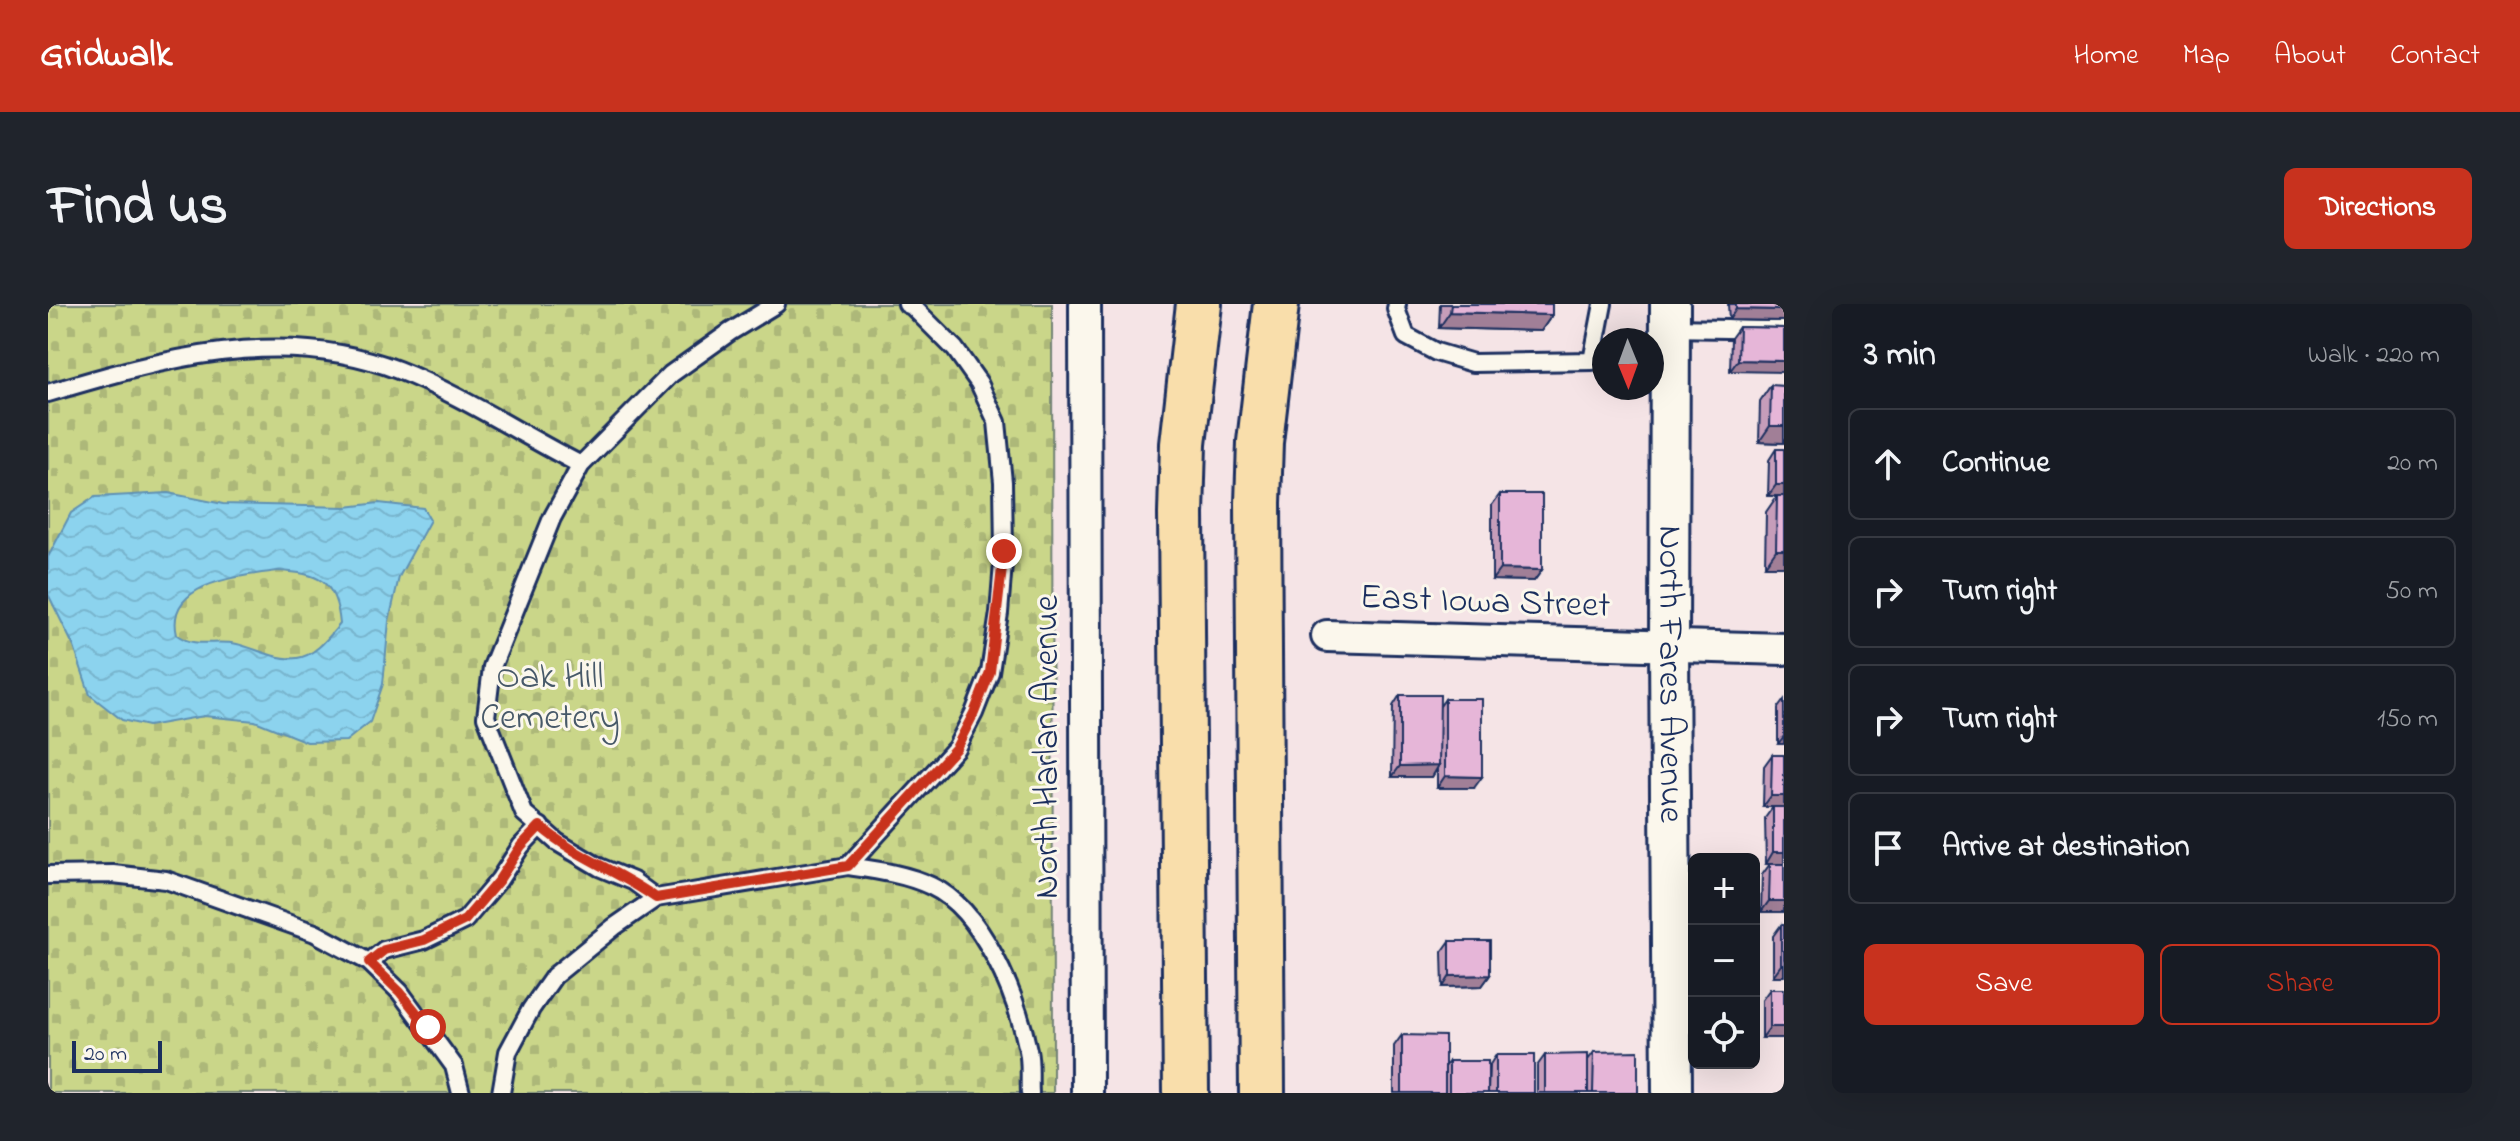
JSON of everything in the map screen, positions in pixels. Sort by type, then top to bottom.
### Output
[{"type":"highway","points":[[1186,1093],[1181,514],[1183,444],[1199,304]]},
{"type":"highway","points":[[1262,1093],[1258,503],[1260,442],[1276,304]]},
{"type":"street","name":"North Harlan Avenue","points":[[1085,304],[1087,1093]]},
{"type":"street","name":"North Fares Avenue","points":[[1664,367],[1670,316]]},
{"type":"street","name":"North Fares Avenue","points":[[1661,400],[1669,647],[1672,1093]]},
{"type":"street","name":"East Iowa Street","points":[[1327,636],[1784,649]]},
{"type":"lane","points":[[656,898],[633,881],[599,867],[557,842],[524,813],[486,717],[492,667],[552,518],[581,465],[671,374],[776,304]]},
{"type":"lane","points":[[848,866],[956,748],[990,672],[999,613],[1004,551],[1003,482],[997,422],[979,383],[955,349],[907,304]]},
{"type":"lane","points":[[1397,304],[1406,336],[1436,352],[1473,363],[1592,363]]},
{"type":"lane","points":[[1601,328],[1603,304]]},
{"type":"lane","points":[[1670,316],[1784,330]]},
{"type":"lane","points":[[48,393],[148,363],[234,349],[324,351],[409,375],[461,399],[521,435],[581,465]]},
{"type":"lane","points":[[369,962],[384,950],[424,940],[465,920],[540,826]]},
{"type":"lane","points":[[501,1093],[508,1052],[531,1009],[554,976],[614,927],[656,898],[848,866],[879,870],[932,886],[966,913],[996,958],[1016,1005],[1029,1053],[1030,1093]]},
{"type":"lane","points":[[48,875],[113,874],[166,880],[315,933],[369,962],[400,992],[454,1066],[461,1093]]},
{"type":"green space","name":"Oak Hill Cemetery","points":[[48,304],[1052,304],[1053,1093],[48,1093]]},
{"type":"water","points":[[168,493],[223,504],[346,507],[379,503],[423,508],[430,520],[399,577],[389,621],[383,684],[370,722],[346,741],[307,742],[255,721],[204,716],[148,726],[122,720],[90,695],[74,647],[48,594],[48,557],[71,513],[95,497]],"holes":[[[278,571],[315,577],[329,588],[334,597],[340,624],[310,654],[282,658],[237,644],[191,642],[177,635],[176,617],[182,603],[194,592],[227,579]]]},
{"type":"building","points":[[1451,304],[1552,304],[1552,315],[1450,312]]},
{"type":"building","points":[[1736,304],[1784,304],[1784,310],[1736,309]]},
{"type":"building","points":[[1739,327],[1784,328],[1784,361],[1738,360]]},
{"type":"building","points":[[1771,385],[1784,386],[1784,426],[1770,426]]},
{"type":"building","points":[[1776,449],[1784,449],[1784,485],[1776,485]]},
{"type":"building","points":[[1500,494],[1542,494],[1542,570],[1500,569]]},
{"type":"building","points":[[1777,496],[1784,496],[1784,550],[1776,550]]},
{"type":"building","points":[[1400,695],[1440,695],[1439,765],[1400,766]]},
{"type":"building","points":[[1445,699],[1482,699],[1482,777],[1445,776]]},
{"type":"building","points":[[1772,755],[1784,755],[1784,796],[1771,796]]},
{"type":"building","points":[[1773,807],[1784,807],[1784,852],[1773,852]]},
{"type":"building","points":[[1770,864],[1784,864],[1784,901],[1769,901]]},
{"type":"building","points":[[1781,925],[1784,925],[1784,965],[1781,965]]},
{"type":"building","points":[[1450,941],[1490,941],[1490,975],[1450,976]]},
{"type":"building","points":[[1770,989],[1784,989],[1784,1027],[1770,1027]]},
{"type":"building","points":[[1402,1035],[1445,1036],[1445,1093],[1402,1093]]},
{"type":"building","points":[[1638,1051],[1638,1093],[1593,1093],[1594,1052]]},
{"type":"building","points":[[1588,1054],[1588,1093],[1545,1093],[1545,1055]]},
{"type":"building","points":[[1496,1055],[1534,1055],[1534,1093],[1496,1093]]},
{"type":"building","points":[[1449,1061],[1488,1061],[1488,1093],[1449,1093]]},
{"type":"route","points":[[428,1027],[400,992],[369,962],[384,950],[424,940],[465,920],[540,826],[557,842],[599,867],[633,881],[656,898],[848,866],[956,748],[974,713],[990,672],[1004,551]]}]
